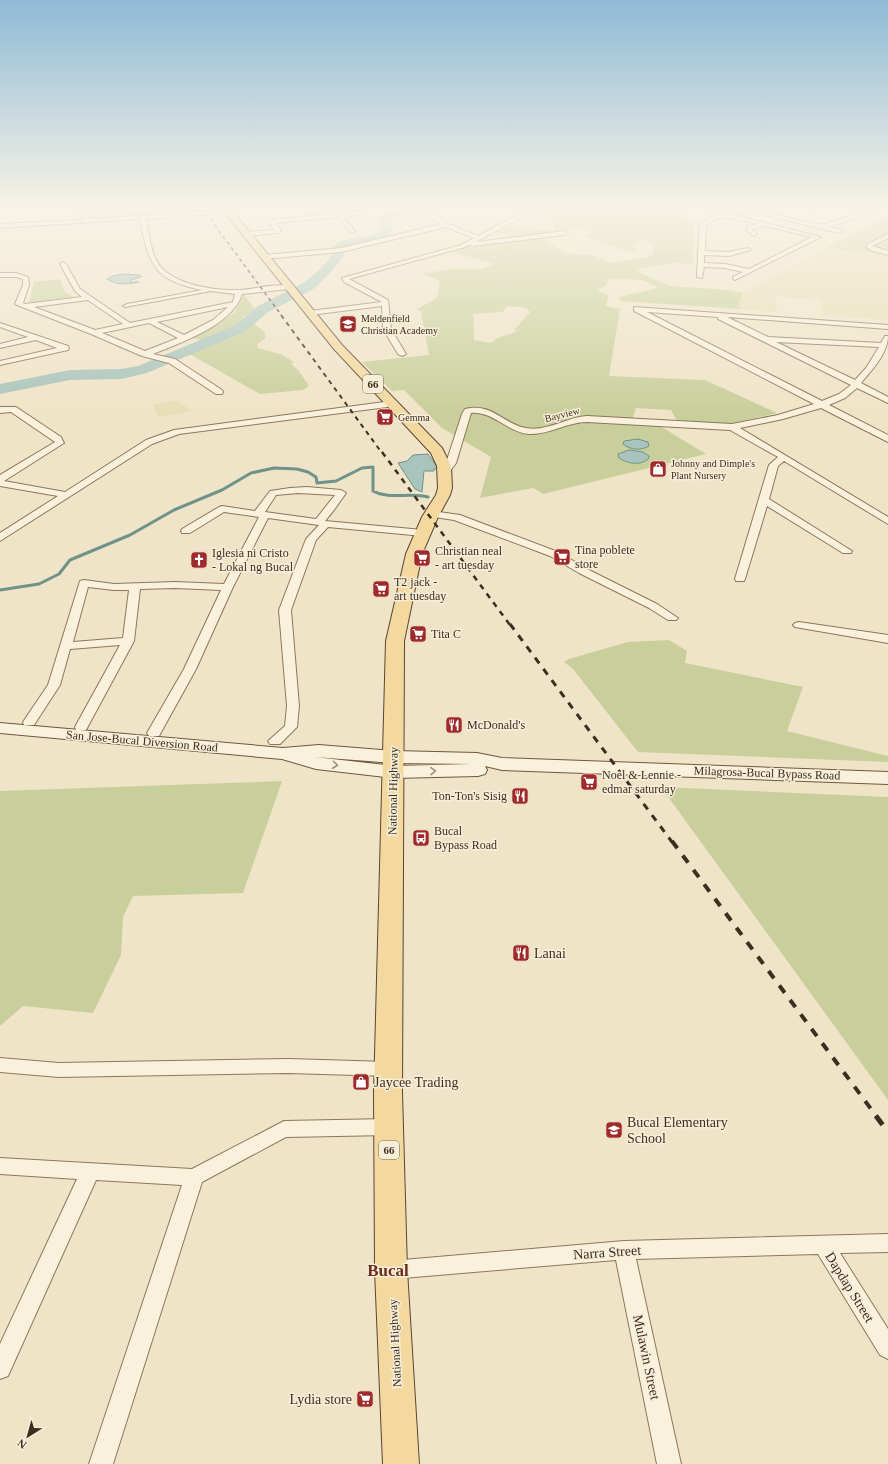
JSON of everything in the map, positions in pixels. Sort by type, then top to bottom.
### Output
[{"type":"main road","name":"National Highway","points":[[280,276],[338,347],[437,451],[442,461],[446,481],[443,495],[432,514],[414,554],[395,641],[388,1069],[391,1270],[402,1464]]},
{"type":"main road","name":"San Jose-Bucal Diversion Road","points":[[0,728],[279,748],[316,763],[394,765]]},
{"type":"main road","name":"Milagrosa-Bucal Bypass Road","points":[[394,765],[481,770],[502,764],[888,778]]},
{"type":"street","points":[[20,276],[26,278],[26,285],[19,304],[94,332],[145,354],[172,362],[219,392]]},
{"type":"street","points":[[70,276],[77,290],[129,326]]},
{"type":"street","points":[[167,276],[170,279],[198,288],[239,292],[292,291]]},
{"type":"street","points":[[351,276],[345,278],[346,281],[385,300],[387,329],[402,354]]},
{"type":"street","points":[[127,306],[215,290]]},
{"type":"street","points":[[145,354],[213,324],[236,303],[239,298],[239,292]]},
{"type":"street","points":[[23,306],[89,298]]},
{"type":"street","points":[[94,332],[236,303]]},
{"type":"street","points":[[310,313],[385,304]]},
{"type":"street","points":[[888,327],[637,309],[888,439]]},
{"type":"street","points":[[715,314],[888,400]]},
{"type":"street","points":[[150,321],[184,338]]},
{"type":"street","points":[[0,325],[65,348],[0,363]]},
{"type":"street","points":[[0,332],[11,330]]},
{"type":"street","points":[[0,346],[35,338]]},
{"type":"street","points":[[764,338],[886,342]]},
{"type":"street","points":[[732,427],[780,417],[821,405],[842,396],[857,384],[886,342]]},
{"type":"street","points":[[0,368],[9,361]]},
{"type":"street","points":[[0,538],[149,442],[178,432],[392,404]]},
{"type":"street","points":[[0,410],[13,409],[58,439],[60,443],[0,479]]},
{"type":"street","name":"Bayview","points":[[445,472],[451,463],[466,414],[468,411],[474,410],[490,412],[517,428],[531,432],[574,421],[592,419],[732,427]]},
{"type":"street","points":[[732,427],[888,521]]},
{"type":"street","points":[[740,579],[774,465],[784,457]]},
{"type":"street","points":[[0,483],[66,495]]},
{"type":"street","points":[[154,733],[190,669],[261,514],[273,493],[282,491],[311,491],[340,493],[332,508],[311,539],[285,610],[293,706],[291,727],[279,748]]},
{"type":"street","points":[[764,500],[847,551]]},
{"type":"street","points":[[186,531],[222,509],[322,523],[423,533]]},
{"type":"street","points":[[432,514],[456,517],[554,554],[583,572],[654,606],[672,618]]},
{"type":"street","points":[[29,722],[54,685],[67,646],[84,583],[114,587],[176,585],[228,587]]},
{"type":"street","points":[[81,727],[128,641],[135,586]]},
{"type":"street","points":[[799,625],[888,639]]},
{"type":"street","points":[[67,646],[128,641]]},
{"type":"street","points":[[0,1065],[59,1070],[289,1066],[388,1069]]},
{"type":"street","points":[[0,1166],[194,1177],[284,1129],[389,1126]]},
{"type":"street","points":[[0,1368],[90,1171]]},
{"type":"street","points":[[101,1464],[194,1177]]},
{"type":"street","name":"Narra Street","points":[[391,1270],[624,1250],[824,1246],[888,1243]]},
{"type":"street","name":"Dapdap Street","points":[[824,1246],[888,1348]]},
{"type":"street","name":"Mulawin Street","points":[[624,1250],[669,1464]]},
{"type":"shaded area","points":[[774,276],[888,276],[888,320],[822,315],[822,299],[775,297],[777,312],[740,309],[739,302],[743,293]]},
{"type":"shaded area","points":[[176,400],[192,411],[158,417],[153,405]]},
{"type":"green space","points":[[429,276],[648,276],[669,286],[729,290],[743,293],[739,302],[740,309],[621,301],[619,297],[658,288],[652,284],[640,280],[609,279],[606,286],[597,290],[609,296],[605,306],[620,309],[609,376],[705,380],[777,413],[725,425],[677,421],[671,410],[636,408],[631,423],[660,426],[706,454],[543,494],[533,488],[480,498],[491,457],[442,428],[404,390],[392,391],[362,362],[429,355],[421,312],[417,309],[437,298],[440,281]],"holes":[[[507,306],[526,308],[530,312],[514,330],[517,331],[498,338],[491,343],[474,340],[473,314],[503,312]]]},
{"type":"green space","points":[[60,279],[65,292],[73,297],[29,303],[34,282]]},
{"type":"green space","points":[[244,294],[255,309],[241,319],[249,320],[264,331],[266,338],[257,344],[258,348],[280,354],[294,362],[291,364],[298,370],[309,386],[303,390],[260,394],[186,352],[206,342],[190,337],[219,324],[235,312]]},
{"type":"green space","points":[[669,640],[687,651],[685,663],[803,687],[787,731],[888,756],[888,762],[638,752],[573,669],[564,662],[569,659],[628,642]]},
{"type":"green space","points":[[282,781],[243,893],[133,896],[123,917],[121,955],[93,1013],[23,1006],[0,1026],[0,791]]},
{"type":"green space","points":[[661,787],[888,797],[888,1100]]},
{"type":"water","points":[[112,276],[141,277],[131,280],[130,282],[139,282],[127,284],[115,283],[107,279]]},
{"type":"water","points":[[638,439],[648,442],[649,446],[643,449],[636,449],[629,448],[623,444],[624,441]]},
{"type":"water","points":[[629,450],[643,452],[649,456],[649,458],[646,461],[635,463],[626,462],[619,458],[618,454]]},
{"type":"water","points":[[428,454],[438,468],[434,469],[434,471],[424,471],[422,492],[415,489],[398,463],[407,461],[413,455]]},
{"type":"waterway","points":[[0,389],[70,375],[121,374],[142,370],[234,331],[243,326],[263,309],[310,285],[319,276]]},
{"type":"waterway","points":[[0,590],[39,584],[59,574],[70,560],[130,535],[174,510],[222,490],[251,473],[274,468],[297,469],[308,472],[316,477],[317,483],[336,481],[362,468],[373,467],[373,491],[379,494],[393,496],[414,495],[428,497]]},
{"type":"railway","points":[[253,276],[282,316]]},
{"type":"railway","points":[[281,315],[382,453]]},
{"type":"railway","points":[[382,452],[510,625]]},
{"type":"railway","points":[[510,624],[672,842]]},
{"type":"railway","points":[[672,841],[877,1117]]},
{"type":"railway","points":[[876,1116],[888,1132]]},
{"type":"place","name":"Meldenfield Christian Academy","points":[[348,324]]},
{"type":"place","name":"Gemma","points":[[385,417]]},
{"type":"place","name":"Johnny and Dimple's Plant Nursery","points":[[658,469]]},
{"type":"place","name":"Tina poblete store","points":[[562,557]]},
{"type":"place","name":"Christian neal - art tuesday","points":[[422,558]]},
{"type":"place","name":"Iglesia ni Cristo - Lokal ng Bucal","points":[[199,560]]},
{"type":"place","name":"T2 jack - art tuesday","points":[[381,589]]},
{"type":"place","name":"Tita C","points":[[418,634]]},
{"type":"place","name":"McDonald's","points":[[454,725]]},
{"type":"place","name":"Noel & Lennie - edmar saturday","points":[[589,782]]},
{"type":"place","name":"Ton-Ton's Sisig","points":[[520,796]]},
{"type":"place","name":"Bucal Bypass Road","points":[[421,838]]},
{"type":"place","name":"Lanai","points":[[521,953]]},
{"type":"place","name":"Jaycee Trading","points":[[361,1082]]},
{"type":"place","name":"Bucal Elementary School","points":[[614,1130]]},
{"type":"place","name":"Lydia store","points":[[365,1399]]},
{"type":"district","name":"Bucal","points":[[388,1270]]}]
